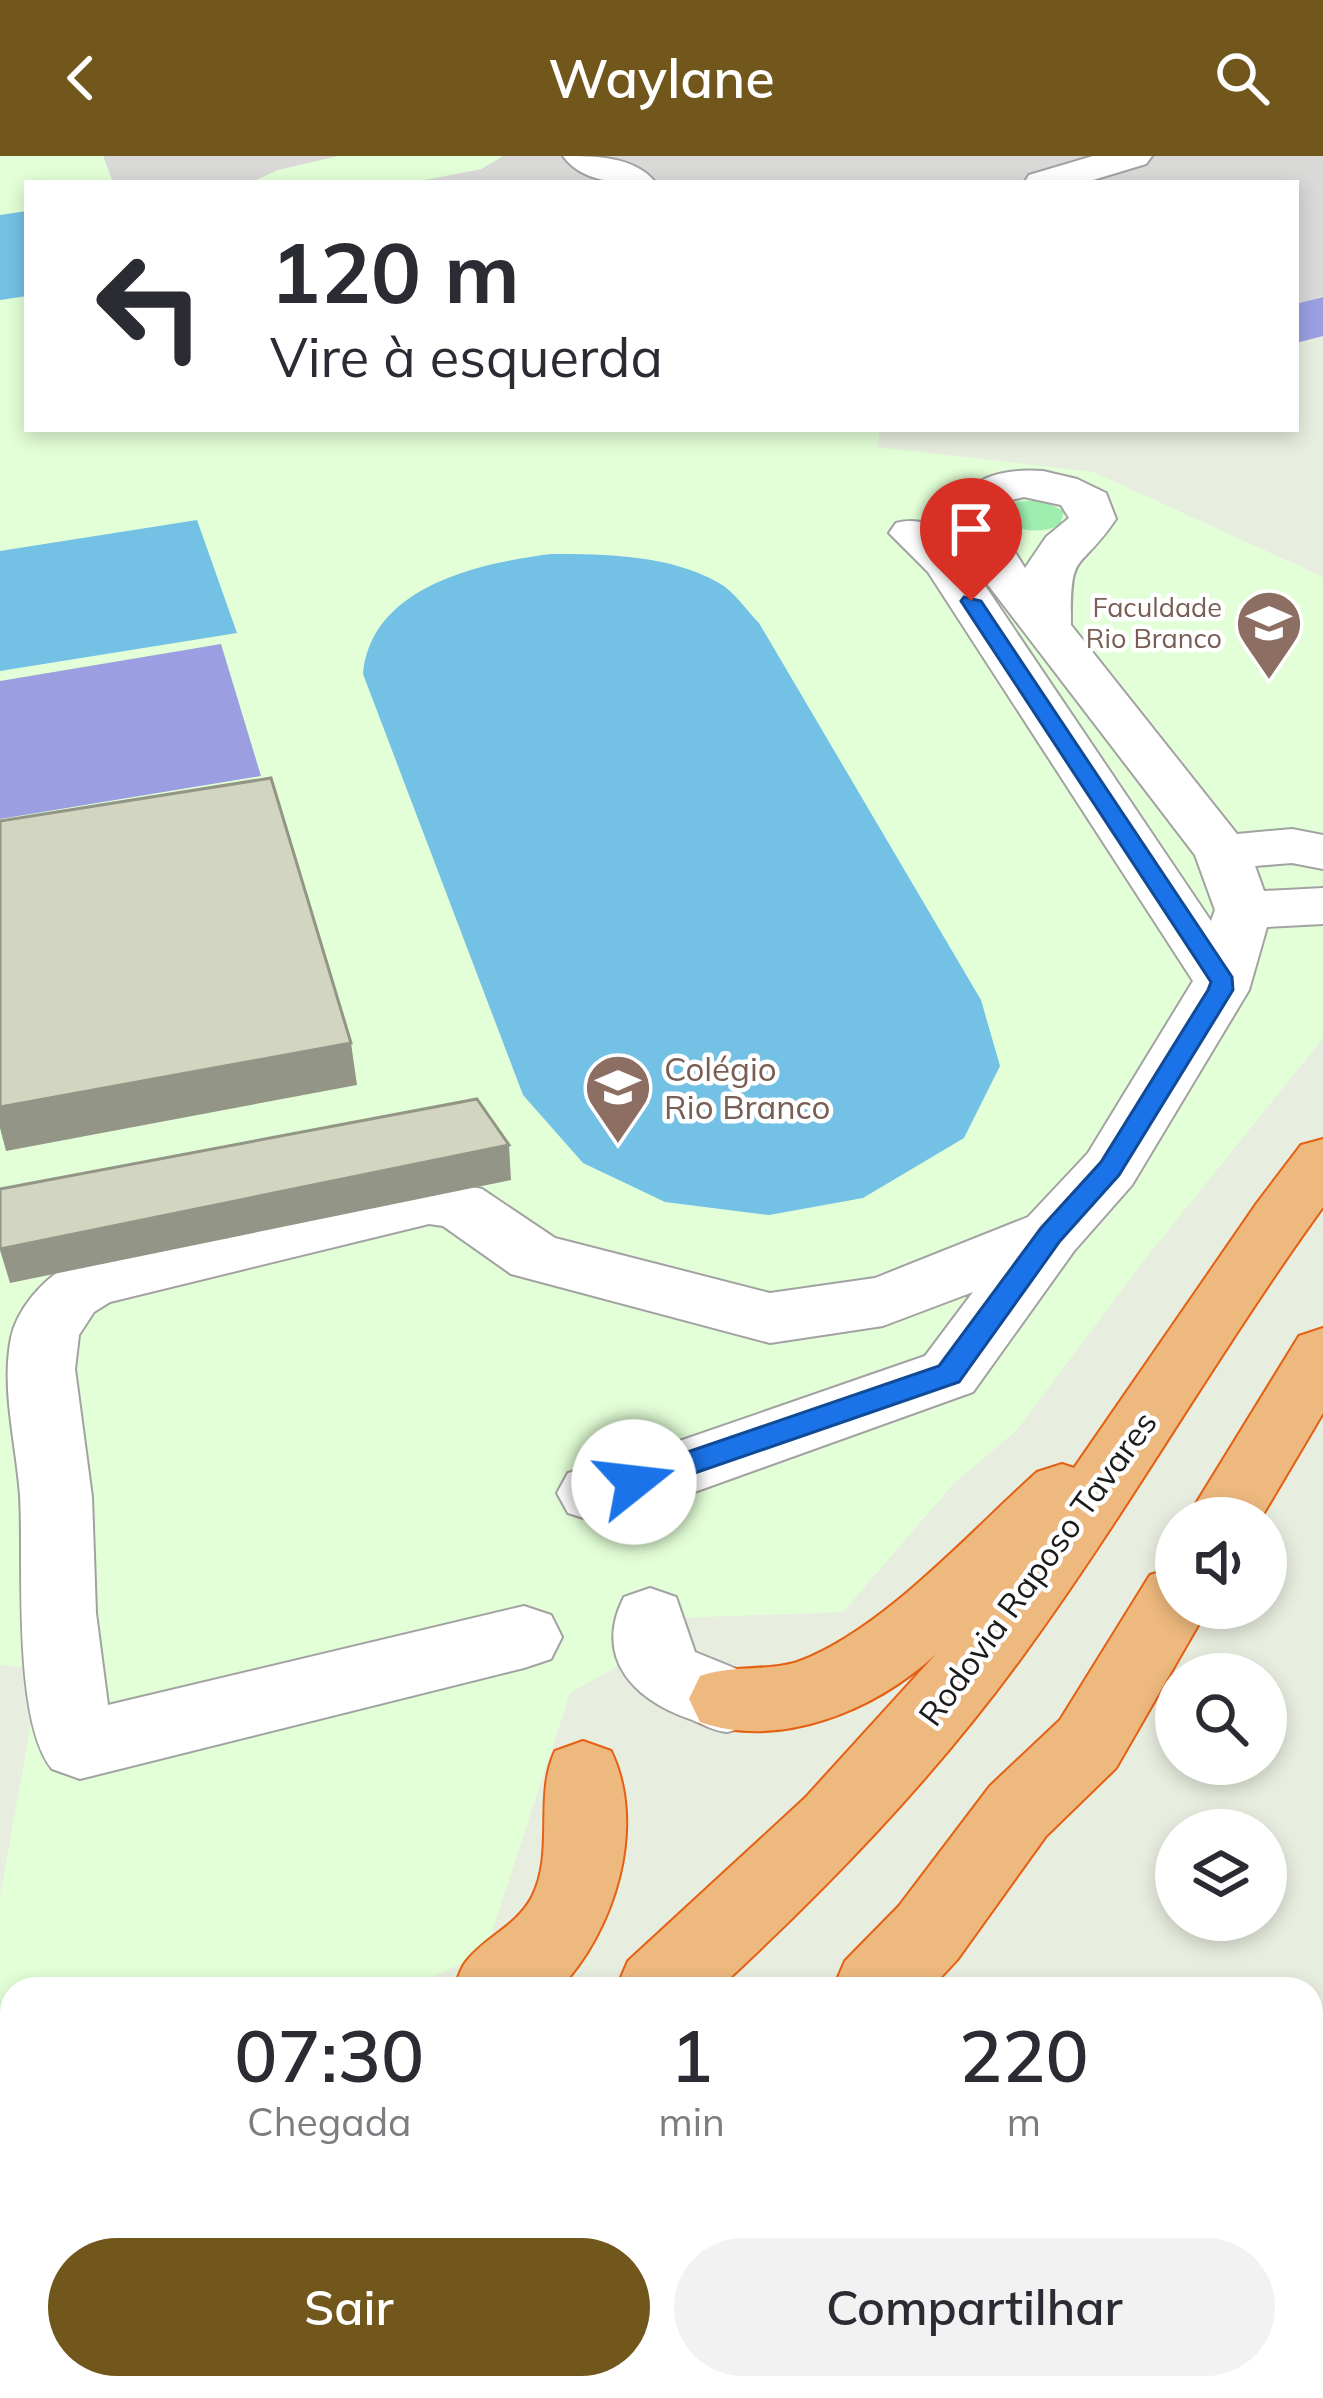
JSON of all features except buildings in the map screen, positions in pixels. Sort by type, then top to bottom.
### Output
[{"type":"highway","name":"Rodovia Raposo Tavares","points":[[671,1977],[788,1873],[900,1753],[992,1640],[1323,1161]]},
{"type":"highway","points":[[1236,1497],[1323,1354]]},
{"type":"highway","points":[[727,1699],[800,1696],[879,1660],[1154,1409]]},
{"type":"highway","points":[[886,1977],[928,1933],[1018,1811],[1088,1744],[1157,1629]]},
{"type":"highway","points":[[513,1977],[560,1932],[578,1889],[583,1775]]},
{"type":"street","points":[[1053,180],[1133,156]]},
{"type":"street","points":[[587,157],[631,180]]},
{"type":"street","points":[[913,533],[946,563],[1223,982]]},
{"type":"street","points":[[593,1492],[675,1472],[949,1374],[1051,1234],[1110,1169],[1223,982],[1243,910],[1222,852],[1047,624]]},
{"type":"street","points":[[1222,852],[1292,846],[1323,852]]},
{"type":"street","points":[[1243,910],[1323,906]]},
{"type":"street","points":[[524,1637],[80,1745],[74,1738],[59,1613],[56,1497],[41,1369],[46,1331],[71,1295],[90,1283],[429,1201],[459,1205],[546,1262],[770,1318],[884,1301],[1051,1234]]},
{"type":"street","points":[[650,1618],[649,1648],[667,1677],[727,1699]]},
{"type":"shaded area","name":"Colégio Rio Branco","points":[[0,156],[103,156],[112,180],[24,180],[24,432],[879,432],[878,447],[1093,472],[1323,577],[1323,1038],[1148,1255],[1017,1430],[954,1483],[843,1612],[650,1619],[649,1648],[570,1693],[485,1953],[432,1977],[0,1977],[0,1896],[41,1669],[0,1665]]},
{"type":"shaded area","points":[[103,156],[339,156],[256,180],[112,180]]},
{"type":"shaded area","points":[[339,156],[503,156],[481,169],[424,180],[256,180]]},
{"type":"shaded area","points":[[503,156],[1323,156],[1323,296],[1299,304],[1299,180],[424,180],[481,169]]},
{"type":"shaded area","points":[[24,211],[24,296],[0,300],[0,215]]},
{"type":"shaded area","points":[[197,520],[237,633],[0,671],[0,551]]},
{"type":"shaded area","points":[[551,554],[659,562],[700,574],[735,596],[759,623],[981,1000],[1000,1066],[964,1138],[863,1198],[769,1215],[665,1202],[583,1163],[523,1095],[363,674],[370,644],[386,619],[407,600],[462,573]]},
{"type":"shaded area","points":[[221,644],[261,776],[0,819],[0,681]]},
{"type":"green space","points":[[1041,500],[1064,511],[1060,525],[1029,530],[1004,516],[1013,502]]},
{"type":"waterway","points":[[1299,323],[1323,316]]},
{"type":"place","name":"Faculdade Rio Branco","points":[[1269,682]]},
{"type":"place","name":"Colégio Rio Branco","points":[[618,1146]]},
{"type":"route","points":[[634,1482],[675,1472],[949,1374],[1051,1234],[1110,1169],[1220,990],[1223,982],[971,601]]}]
